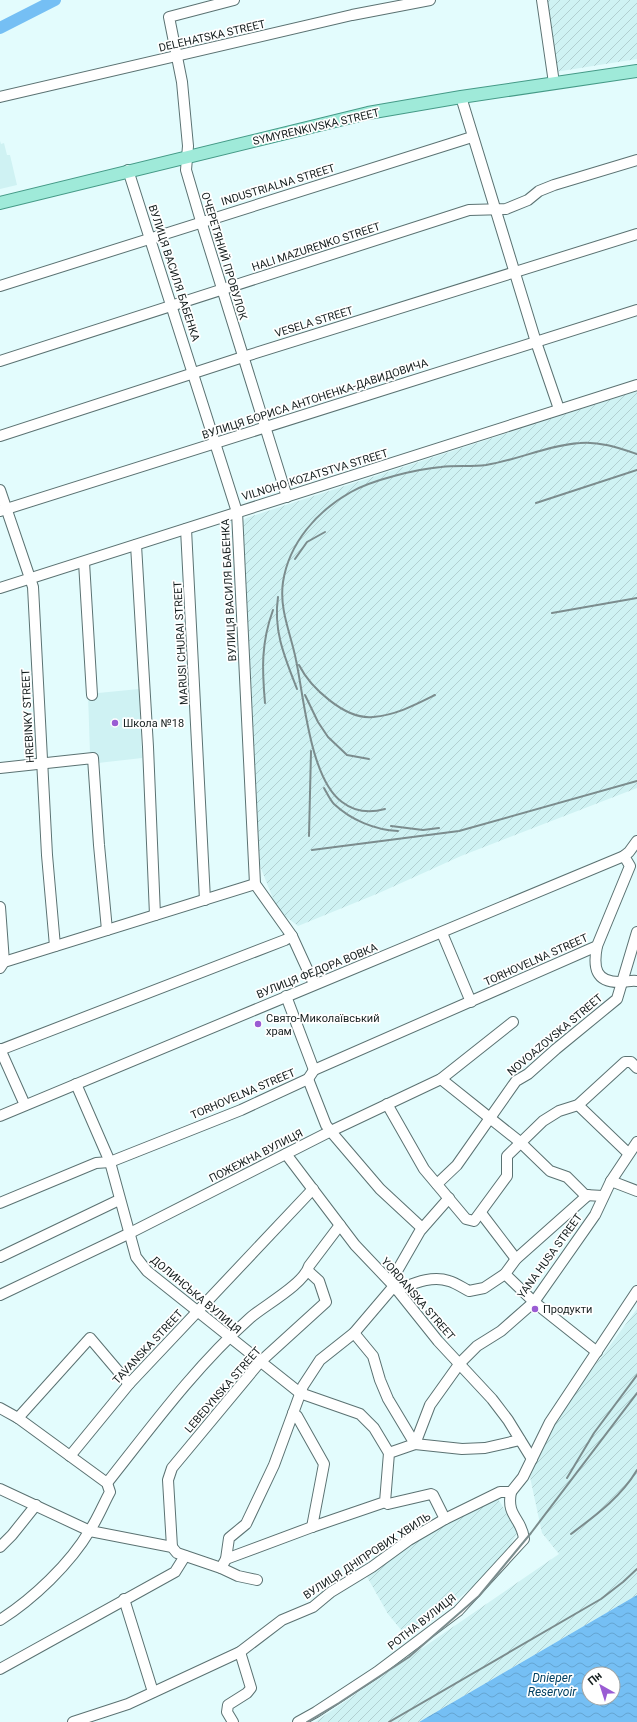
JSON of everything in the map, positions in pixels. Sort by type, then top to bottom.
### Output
[{"type":"main road","name":"SYMYRENKIVSKA STREET","points":[[0,203],[128,170],[368,114],[461,97],[637,71]]},
{"type":"street","name":"ОЧЕРЕТЯНИЙ ПРОВУЛОК","points":[[234,0],[169,17],[182,82],[188,157],[186,170],[287,497]]},
{"type":"street","name":"DELEHATSKA STREET","points":[[0,97],[352,15],[430,0]]},
{"type":"street","points":[[542,0],[554,83]]},
{"type":"street","points":[[461,97],[536,342],[559,409]]},
{"type":"street","name":"INDUSTRIALNA STREET","points":[[0,286],[472,137]]},
{"type":"street","name":"HALI MAZURENKO STREET","points":[[0,361],[469,210],[495,208],[506,209],[513,207],[528,200],[539,191],[554,184],[637,160]]},
{"type":"street","name":"ВУЛИЦЯ ВАСИЛЯ БАБЕНКА","points":[[128,170],[173,306],[237,512],[255,884]]},
{"type":"street","name":"VESELA STREET","points":[[0,436],[243,357],[637,234]]},
{"type":"street","name":"ВУЛИЦЯ БОРИСА АНТОНЕНКА-ДАВИДОВИЧА","points":[[3,510],[637,310]]},
{"type":"street","name":"VILNOHO KOZATSTVA STREET","points":[[0,588],[637,385]]},
{"type":"street","name":"HREBINKY STREET","points":[[0,490],[3,510],[33,587],[47,854],[55,946]]},
{"type":"street","name":"MARUSI CHURAI STREET","points":[[186,529],[205,900]]},
{"type":"street","points":[[136,545],[148,748],[155,915]]},
{"type":"street","points":[[84,562],[92,695]]},
{"type":"street","points":[[0,768],[42,762],[94,758],[99,845],[107,930]]},
{"type":"street","name":"ВУЛИЦЯ ФЕДОРА ВОВКА","points":[[0,1116],[624,856],[637,841]]},
{"type":"street","name":"TORHOVELNA STREET","points":[[0,1203],[96,1163],[110,1162],[241,1110],[308,1079],[314,1070],[597,946],[633,868],[624,856]]},
{"type":"street","points":[[0,907],[2,965],[55,946],[255,884],[292,936],[314,984]]},
{"type":"street","name":"NOVOAZOVSKA STREET","points":[[437,1184],[457,1165],[516,1081],[528,1074],[617,999],[637,932]]},
{"type":"street","points":[[442,933],[471,1002]]},
{"type":"street","points":[[25,1106],[0,1050],[278,943],[292,936]]},
{"type":"street","points":[[597,946],[594,961],[598,973],[607,980],[623,982],[631,980],[637,981]]},
{"type":"street","points":[[286,996],[314,1070]]},
{"type":"street","name":"ПОЖЕЖНА ВУЛИЦЯ","points":[[0,1295],[128,1234],[331,1131],[441,1079],[513,1022]]},
{"type":"street","points":[[387,1104],[424,1169],[469,1220],[476,1219],[506,1176],[507,1156],[520,1142],[543,1121],[559,1112],[578,1106],[625,1062],[631,1062],[637,1068]]},
{"type":"street","points":[[308,1079],[326,1124],[331,1131],[380,1190],[422,1228]]},
{"type":"street","points":[[441,1079],[520,1142],[550,1171],[567,1177],[583,1193],[588,1195],[603,1196]]},
{"type":"street","name":"ДОЛИНСЬКА ВУЛИЦЯ","points":[[76,1084],[110,1162],[128,1234],[136,1257],[147,1272],[300,1393],[360,1414],[374,1428],[389,1452]]},
{"type":"street","points":[[578,1106],[628,1153]]},
{"type":"street","name":"YANA HUSA STREET","points":[[414,1444],[430,1405],[460,1363],[477,1346],[501,1331],[534,1302],[595,1215],[611,1181],[628,1153],[637,1142]]},
{"type":"street","name":"YORDANSKA STREET","points":[[286,1154],[355,1245],[395,1288],[438,1341],[492,1399],[532,1459]]},
{"type":"street","points":[[611,1181],[637,1191]]},
{"type":"street","name":"TAVANSKA STREET","points":[[70,1456],[129,1384],[313,1189]]},
{"type":"street","points":[[224,1564],[229,1538],[246,1524],[274,1465],[300,1393],[320,1360],[354,1334],[395,1288],[422,1280],[437,1280],[449,1281],[469,1292],[484,1288],[505,1274],[516,1259],[588,1195]]},
{"type":"street","points":[[395,1288],[393,1278],[422,1228],[450,1198]]},
{"type":"street","points":[[0,1257],[119,1200]]},
{"type":"street","points":[[481,1213],[516,1259]]},
{"type":"street","points":[[107,1483],[166,1408],[229,1338],[258,1311],[294,1285],[308,1271],[309,1266],[340,1225]]},
{"type":"street","name":"LEBEDYNSKA STREET","points":[[172,1547],[168,1480],[172,1468],[260,1362],[326,1302],[318,1281],[308,1271]]},
{"type":"street","points":[[505,1274],[534,1302],[597,1352]]},
{"type":"street","points":[[511,1492],[523,1477],[550,1422],[637,1291]]},
{"type":"street","points":[[354,1334],[373,1356],[380,1380],[388,1399],[414,1444]]},
{"type":"street","points":[[18,1418],[90,1338],[129,1384]]},
{"type":"street","points":[[0,1408],[18,1418],[107,1483],[110,1492],[90,1531],[62,1567],[29,1598],[0,1620]]},
{"type":"street","points":[[293,1413],[297,1416],[324,1464],[312,1527]]},
{"type":"street","points":[[385,1502],[389,1452],[414,1444],[462,1449],[485,1448],[520,1440]]},
{"type":"street","points":[[0,1489],[90,1531],[172,1547],[177,1553],[224,1564],[238,1576],[257,1580]]},
{"type":"street","name":"ВУЛИЦЯ ДНІПРОВИХ ХВИЛЬ","points":[[73,1722],[128,1704],[240,1652],[282,1620],[313,1607],[331,1592],[372,1567],[408,1540],[445,1519],[500,1492],[511,1492]]},
{"type":"street","name":"РОТНА ВУЛИЦЯ","points":[[298,1722],[377,1672],[458,1611],[524,1539],[523,1531],[509,1508],[511,1492]]},
{"type":"street","points":[[224,1564],[312,1527],[385,1502],[388,1504],[433,1494],[445,1519]]},
{"type":"street","points":[[0,1547],[36,1506]]},
{"type":"street","points":[[0,1669],[175,1572],[185,1556]]},
{"type":"street","points":[[124,1599],[153,1692]]},
{"type":"street","points":[[233,1722],[227,1712],[228,1705],[247,1693],[251,1688],[240,1652]]},
{"type":"shaded area","points":[[545,0],[637,0],[637,59],[555,72]]},
{"type":"shaded area","points":[[0,141],[1,144],[4,143],[7,155],[10,155],[17,185],[0,189]]},
{"type":"shaded area","points":[[637,391],[637,788],[461,856],[379,893],[298,926],[285,916],[274,901],[260,866],[243,521],[246,518]]},
{"type":"shaded area","name":"Школа №18","points":[[139,689],[142,758],[98,763],[97,754],[90,754],[88,694]]},
{"type":"shaded area","points":[[637,1309],[637,1595],[419,1722],[315,1722],[559,1554],[542,1533],[530,1477],[551,1425]]},
{"type":"shaded area","points":[[497,1497],[518,1532],[502,1558],[491,1571],[426,1626],[402,1631],[388,1614],[366,1575],[414,1539]]},
{"type":"water","name":"Dnieper Reservoir","points":[[637,1595],[637,1722],[419,1722]]},
{"type":"waterway","points":[[0,28],[55,0]]},
{"type":"railway","points":[[385,809],[363,811],[352,808],[342,802],[331,791],[322,775],[315,757],[294,650],[286,622],[282,592],[286,568],[298,541],[316,519],[339,500],[351,492],[382,479],[431,468],[447,466],[475,466],[498,463],[568,444],[602,444],[637,454]]},
{"type":"railway","points":[[536,503],[637,470]]},
{"type":"railway","points":[[295,559],[307,542],[325,532]]},
{"type":"railway","points":[[278,597],[277,621],[281,644],[297,689]]},
{"type":"railway","points":[[552,613],[637,598]]},
{"type":"railway","points":[[265,703],[263,656],[266,634],[273,610]]},
{"type":"railway","points":[[299,665],[304,674],[320,692],[340,708],[362,717],[381,716],[397,712],[435,695]]},
{"type":"railway","points":[[305,695],[318,722],[328,737],[347,755],[369,759]]},
{"type":"railway","points":[[309,836],[311,751]]},
{"type":"railway","points":[[312,850],[459,831],[637,781]]},
{"type":"railway","points":[[324,788],[334,804],[348,815],[381,829],[398,831]]},
{"type":"railway","points":[[391,826],[423,830],[439,828]]},
{"type":"railway","points":[[567,1478],[594,1433],[637,1375]]},
{"type":"railway","points":[[307,1722],[409,1657],[479,1596],[531,1533],[637,1393]]},
{"type":"railway","points":[[571,1534],[599,1513],[616,1497],[631,1480],[637,1470]]},
{"type":"railway","points":[[389,1722],[601,1599],[637,1569]]},
{"type":"place","name":"Школа №18","points":[[115,723]]},
{"type":"place","name":"Свято-Миколаївський храм","points":[[258,1024]]},
{"type":"place","name":"Продукти","points":[[535,1309]]}]
